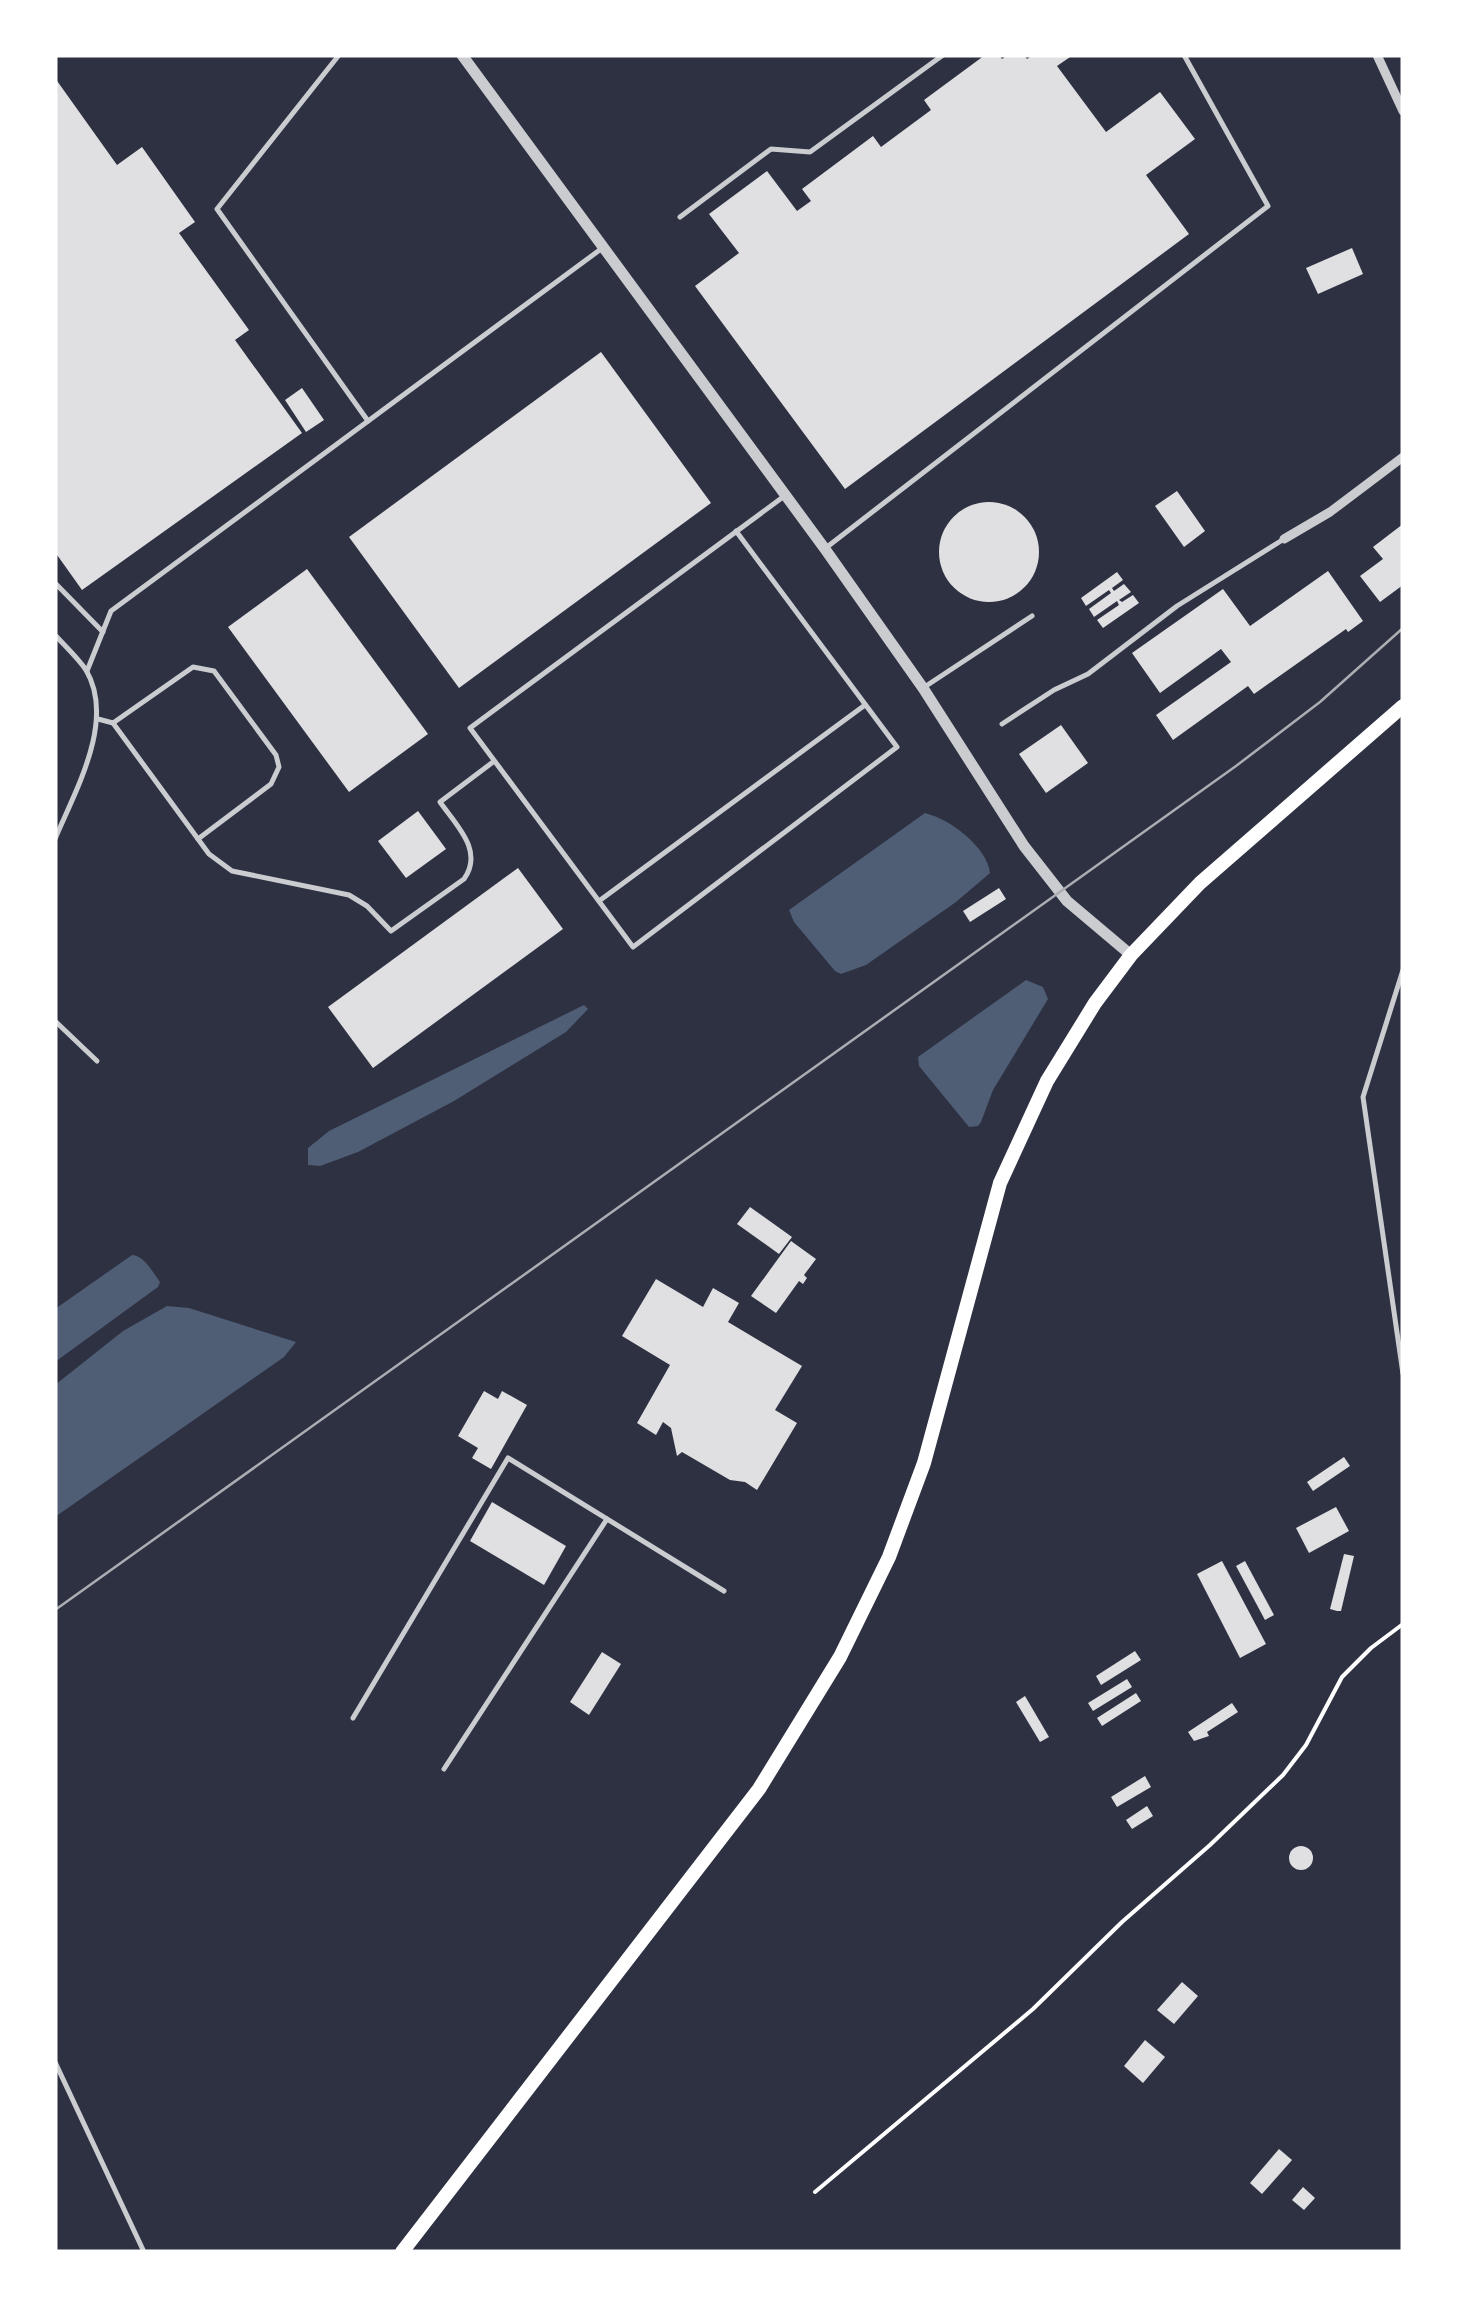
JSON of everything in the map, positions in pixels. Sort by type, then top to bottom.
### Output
[{"type":"main road","points":[[402,2252],[760,1789],[840,1657],[889,1557],[924,1463],[986,1227],[1007,1166],[1055,1067],[1095,1003],[1131,956],[1214,870],[1403,706]]},
{"type":"street","points":[[462,55],[924,688],[1043,872],[1084,917],[1131,956]]},
{"type":"street","points":[[1377,55],[1403,111]]},
{"type":"street","points":[[1284,539],[1330,512],[1403,457]]},
{"type":"lane","points":[[339,55],[218,209],[368,421]]},
{"type":"lane","points":[[680,217],[771,149],[810,152],[943,55]]},
{"type":"lane","points":[[825,549],[1268,206],[1184,55]]},
{"type":"lane","points":[[87,672],[111,611],[604,247]]},
{"type":"lane","points":[[736,532],[897,747],[633,946],[470,728],[786,495]]},
{"type":"lane","points":[[1002,724],[1054,690],[1088,674],[1178,606],[1284,539]]},
{"type":"lane","points":[[55,583],[103,632]]},
{"type":"lane","points":[[924,688],[1032,616]]},
{"type":"lane","points":[[55,635],[87,672],[98,719],[88,762],[55,839]]},
{"type":"lane","points":[[114,723],[194,668],[205,668],[214,671],[276,755],[279,767],[270,784],[198,839]]},
{"type":"lane","points":[[598,901],[864,704]]},
{"type":"lane","points":[[98,719],[114,723],[209,854],[232,871],[349,895],[367,906],[391,930],[464,879],[472,867],[468,841],[440,802],[494,761]]},
{"type":"lane","points":[[1403,970],[1363,1097],[1403,1374]]},
{"type":"lane","points":[[55,1021],[97,1061]]},
{"type":"lane","points":[[352,1718],[508,1458],[724,1591]]},
{"type":"lane","points":[[444,1769],[606,1519]]},
{"type":"lane","points":[[55,2062],[144,2252]]},
{"type":"path","points":[[814,2192],[1033,2009],[1283,1775],[1306,1745],[1342,1677],[1403,1624]]},
{"type":"water","points":[[925,813],[945,821],[975,844],[990,873],[956,902],[866,965],[841,974],[835,971],[794,922],[789,910]]},
{"type":"water","points":[[1026,980],[1043,987],[1048,999],[993,1090],[981,1122],[969,1127],[919,1066],[918,1057]]},
{"type":"water","points":[[584,1005],[588,1009],[566,1032],[454,1101],[358,1152],[320,1166],[308,1165],[308,1148],[329,1131]]},
{"type":"water","points":[[132,1255],[148,1265],[160,1282],[158,1287],[55,1362],[55,1309]]},
{"type":"water","points":[[167,1306],[189,1308],[296,1342],[284,1357],[55,1517],[55,1385],[123,1331]]},
{"type":"building","points":[[985,55],[999,55],[1002,59],[1024,55],[1027,59],[1033,55],[1073,55],[1057,66],[1106,132],[1160,92],[1195,139],[1146,175],[1189,234],[845,489],[695,286],[739,253],[709,214],[767,171],[797,211],[811,201],[802,189],[873,136],[881,147],[931,110],[924,100]]},
{"type":"building","points":[[55,78],[117,165],[142,147],[195,222],[179,233],[249,330],[235,340],[302,433],[82,590],[55,552]]},
{"type":"building","points":[[1352,248],[1363,274],[1318,294],[1306,268]]},
{"type":"building","points":[[601,352],[711,503],[459,688],[349,537]]},
{"type":"building","points":[[302,388],[324,420],[306,432],[285,400]]},
{"type":"building","points":[[1177,491],[1205,531],[1184,547],[1155,506]]},
{"type":"building","points":[[989,502],[1017,510],[1031,524],[1039,552],[1031,580],[1017,594],[989,602],[961,594],[947,580],[939,552],[947,524],[961,510]]},
{"type":"building","points":[[1403,524],[1403,585],[1380,602],[1360,576],[1383,559],[1373,547]]},
{"type":"building","points":[[307,569],[428,734],[349,792],[228,627]]},
{"type":"building","points":[[1328,571],[1363,621],[1254,694],[1248,686],[1173,740],[1156,715],[1231,662],[1221,649],[1160,693],[1132,653],[1223,589],[1250,626]]},
{"type":"building","points":[[1117,572],[1123,580],[1112,588],[1114,591],[1124,584],[1131,592],[1119,600],[1133,595],[1139,603],[1103,628],[1097,620],[1119,605],[1117,601],[1094,617],[1089,609],[1111,593],[1109,590],[1086,606],[1081,598]]},
{"type":"building","points":[[1061,725],[1088,763],[1046,793],[1019,754]]},
{"type":"building","points":[[418,811],[446,849],[406,878],[378,841]]},
{"type":"building","points":[[518,868],[563,929],[373,1068],[328,1007]]},
{"type":"building","points":[[999,888],[1006,899],[970,922],[963,911]]},
{"type":"building","points":[[750,1207],[792,1237],[779,1254],[737,1224]]},
{"type":"building","points":[[791,1241],[816,1259],[804,1275],[807,1278],[803,1284],[799,1281],[776,1313],[751,1296]]},
{"type":"building","points":[[656,1279],[703,1307],[713,1288],[739,1303],[728,1322],[802,1366],[775,1410],[797,1423],[757,1490],[745,1482],[730,1480],[682,1452],[677,1456],[671,1428],[663,1422],[656,1435],[637,1423],[670,1365],[622,1336]]},
{"type":"building","points":[[484,1391],[498,1399],[502,1391],[527,1405],[491,1469],[472,1458],[478,1448],[458,1436]]},
{"type":"building","points":[[1344,1457],[1350,1466],[1313,1491],[1307,1482]]},
{"type":"building","points":[[492,1502],[566,1546],[544,1585],[470,1541]]},
{"type":"building","points":[[1336,1507],[1349,1531],[1309,1553],[1296,1528]]},
{"type":"building","points":[[1344,1554],[1354,1556],[1341,1611],[1337,1611],[1330,1609]]},
{"type":"building","points":[[1222,1561],[1266,1644],[1240,1658],[1197,1574]]},
{"type":"building","points":[[1245,1561],[1274,1615],[1265,1620],[1236,1566]]},
{"type":"building","points":[[1135,1651],[1141,1660],[1101,1685],[1096,1676]]},
{"type":"building","points":[[602,1652],[621,1664],[589,1715],[570,1702]]},
{"type":"building","points":[[1127,1679],[1132,1687],[1093,1711],[1088,1703]]},
{"type":"building","points":[[1136,1693],[1141,1701],[1102,1726],[1097,1718]]},
{"type":"building","points":[[1025,1696],[1049,1737],[1040,1742],[1016,1702]]},
{"type":"building","points":[[1232,1703],[1238,1712],[1207,1732],[1209,1736],[1194,1741],[1188,1732]]},
{"type":"building","points":[[1145,1776],[1151,1787],[1117,1807],[1111,1797]]},
{"type":"building","points":[[1147,1806],[1153,1816],[1132,1829],[1126,1820]]},
{"type":"building","points":[[1301,1846],[1313,1858],[1301,1870],[1289,1858]]},
{"type":"building","points":[[1182,1982],[1198,1996],[1174,2024],[1157,2010]]},
{"type":"building","points":[[1145,2040],[1165,2057],[1143,2083],[1124,2066]]},
{"type":"building","points":[[1279,2149],[1292,2160],[1262,2194],[1250,2183]]},
{"type":"building","points":[[1303,2187],[1315,2198],[1304,2210],[1292,2200]]},
{"type":"tram line","points":[[55,1610],[1236,766],[1320,702],[1403,628]]}]
